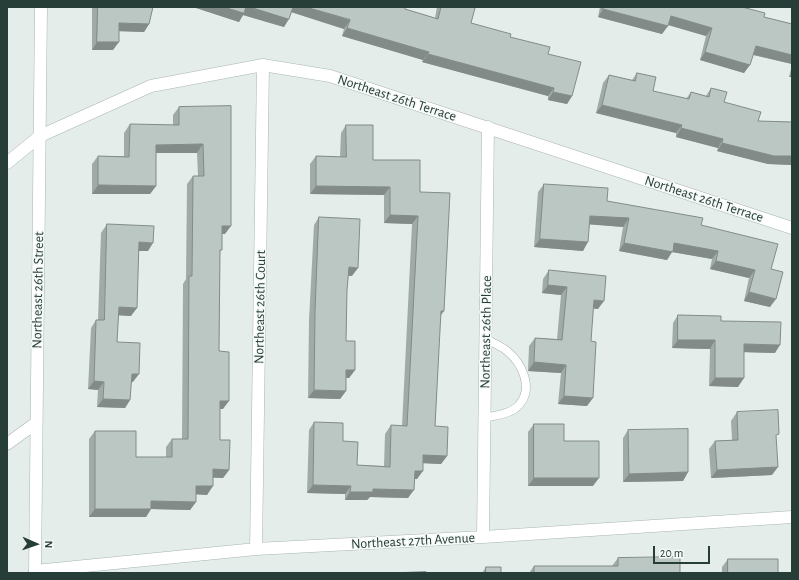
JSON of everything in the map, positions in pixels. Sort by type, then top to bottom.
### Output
[{"type":"street","name":"Northeast 26th Street","points":[[35,572],[41,7]]},
{"type":"street","name":"Northeast 26th Terrace","points":[[7,163],[40,136],[150,86],[263,66],[330,76],[792,228]]},
{"type":"street","name":"Northeast 26th Court","points":[[256,549],[263,66]]},
{"type":"street","name":"Northeast 26th Place","points":[[484,537],[488,127]]},
{"type":"street","points":[[7,444],[36,423]]},
{"type":"street","name":"Northeast 27th Avenue","points":[[35,572],[256,549],[484,537],[792,517]]},
{"type":"lane","points":[[485,418],[505,413],[518,405],[526,392],[526,380],[518,362],[507,351],[486,339]]},
{"type":"building","points":[[98,7],[153,7],[149,24],[119,23],[119,42],[97,42]]},
{"type":"building","points":[[224,7],[246,7],[244,13]]},
{"type":"building","points":[[250,7],[293,7],[289,19]]},
{"type":"building","points":[[306,7],[405,7],[405,9],[438,19],[441,7],[475,8],[471,23],[511,34],[510,37],[550,47],[548,54],[581,62],[572,96],[553,92],[554,88],[428,54],[429,52],[347,28],[350,20]]},
{"type":"building","points":[[604,7],[742,7],[765,13],[764,17],[792,24],[792,55],[756,46],[750,65],[705,52],[712,28],[671,16],[668,26],[603,9]]},
{"type":"building","points":[[637,73],[656,77],[653,91],[689,99],[691,92],[709,97],[711,88],[727,92],[724,102],[761,112],[758,121],[792,122],[792,156],[774,156],[722,143],[723,139],[681,128],[682,125],[602,105],[609,75],[635,81]]},
{"type":"building","points":[[231,106],[231,226],[222,226],[222,250],[220,250],[219,351],[229,352],[229,401],[220,401],[220,440],[230,440],[229,470],[213,469],[213,486],[196,486],[196,502],[151,501],[151,509],[95,509],[95,431],[136,431],[136,457],[172,457],[172,439],[188,439],[189,276],[192,276],[193,176],[204,176],[203,144],[156,145],[156,186],[98,185],[98,156],[129,157],[130,124],[179,125],[179,107]]},
{"type":"building","points":[[346,125],[373,125],[373,160],[420,160],[420,192],[450,193],[444,311],[441,311],[435,426],[448,427],[447,456],[423,455],[423,471],[415,471],[414,490],[373,489],[373,492],[350,492],[351,486],[313,485],[314,422],[343,423],[343,441],[358,442],[357,465],[390,467],[391,425],[407,426],[418,216],[390,215],[390,187],[316,186],[316,156],[346,157]]},
{"type":"building","points":[[544,184],[608,188],[607,201],[703,218],[701,225],[778,244],[771,269],[783,272],[776,299],[749,292],[755,270],[716,261],[718,251],[674,243],[673,252],[624,243],[629,218],[590,216],[588,242],[540,239]]},
{"type":"building","points":[[319,217],[360,219],[358,268],[349,267],[347,290],[346,341],[355,341],[355,370],[346,370],[346,391],[314,390],[315,312]]},
{"type":"building","points":[[107,224],[154,226],[153,243],[139,242],[137,308],[119,307],[117,342],[140,343],[139,374],[132,374],[130,400],[103,399],[104,382],[94,381],[96,320],[104,320]]},
{"type":"building","points":[[549,270],[606,276],[604,301],[594,300],[591,341],[596,342],[593,398],[564,396],[566,365],[534,362],[535,338],[562,340],[567,287],[548,285]]},
{"type":"building","points":[[678,315],[721,316],[721,321],[781,322],[780,345],[744,344],[744,378],[715,378],[715,340],[678,340]]},
{"type":"building","points":[[778,410],[779,434],[776,435],[778,467],[717,470],[715,441],[738,440],[737,412]]},
{"type":"building","points":[[534,424],[564,424],[564,441],[599,441],[599,478],[534,478]]},
{"type":"building","points":[[688,429],[688,472],[629,474],[628,430]]},
{"type":"building","points":[[680,557],[680,573],[534,573],[534,566],[618,566],[618,558]]},
{"type":"building","points":[[728,559],[778,559],[778,573],[728,573]]},
{"type":"building","points":[[486,567],[501,567],[501,573],[486,573]]},
{"type":"building","points":[[426,572],[426,573],[392,573]]}]
